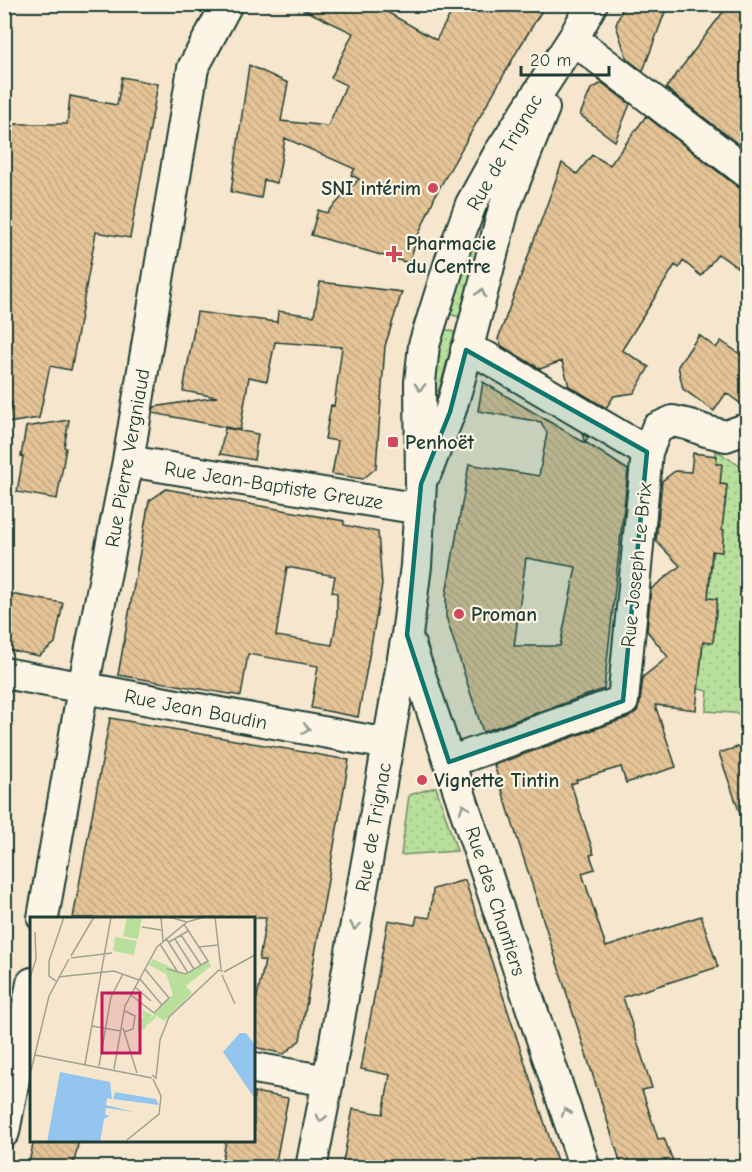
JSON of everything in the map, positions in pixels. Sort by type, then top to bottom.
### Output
[{"type":"street","name":"Rue Pierre Vergniaud","points":[[43,917],[83,688],[128,461],[193,68],[227,4]]},
{"type":"street","name":"Rue de Trignac","points":[[311,1167],[387,744],[416,566],[421,496],[420,382],[424,345],[471,204],[498,155],[573,39],[592,4]]},
{"type":"street","name":"Rue de Trignac","points":[[421,496],[450,412],[504,208],[573,39]]},
{"type":"street","points":[[573,39],[747,173]]},
{"type":"street","points":[[466,350],[486,357],[647,452],[657,428],[673,421],[726,436],[747,428]]},
{"type":"street","name":"Rue Joseph Le Brix","points":[[449,762],[623,701],[647,452]]},
{"type":"street","name":"Rue Jean-Baptiste Greuze","points":[[128,461],[421,496]]},
{"type":"street","name":"Rue des Chantiers","points":[[406,635],[585,1167]]},
{"type":"street","name":"Rue Jean Baudin","points":[[4,673],[387,744]]},
{"type":"street","points":[[4,1132],[28,1028],[30,1006]]},
{"type":"street","points":[[255,1068],[328,1081]]},
{"type":"highlighted area","points":[[466,350],[647,452],[623,701],[449,762],[407,635],[421,484],[450,412]]},
{"type":"green space","points":[[470,245],[475,247],[478,253],[459,317],[446,313]]},
{"type":"green space","points":[[441,328],[455,332],[439,390],[435,392],[432,370]]},
{"type":"green space","points":[[716,450],[747,471],[747,714],[706,711],[708,691],[698,689],[703,642],[713,642],[717,599],[708,598],[713,551],[722,552],[715,529],[717,508],[725,508],[727,486],[720,484],[721,464],[716,464]]},
{"type":"green space","points":[[436,787],[457,851],[401,855],[409,795]]},
{"type":"building","points":[[292,4],[373,4],[436,40],[456,4],[546,4],[436,194],[409,263],[311,235],[318,210],[327,213],[359,179],[351,175],[355,169],[285,138],[277,183],[264,180],[261,198],[231,192],[249,65],[288,83],[281,121],[328,126],[346,85],[331,78],[353,33]]},
{"type":"building","points":[[624,4],[668,4],[643,71],[627,59],[616,25]]},
{"type":"building","points":[[729,4],[747,4],[747,151],[666,88]]},
{"type":"building","points":[[122,77],[158,84],[130,238],[96,232],[71,370],[50,366],[39,418],[7,423],[12,403],[4,403],[4,124],[67,124],[70,96],[117,105]]},
{"type":"building","points":[[602,83],[630,104],[615,141],[580,115],[591,89]]},
{"type":"building","points":[[646,116],[738,187],[747,190],[747,274],[718,254],[701,276],[683,261],[679,268],[675,265],[622,350],[649,367],[634,393],[614,396],[606,408],[569,386],[562,361],[540,369],[502,346],[498,339],[562,163],[577,174],[592,155],[610,165]]},
{"type":"building","points":[[320,282],[402,292],[385,346],[376,468],[363,479],[332,474],[338,441],[325,439],[331,405],[334,406],[342,347],[275,342],[267,381],[249,377],[240,430],[153,413],[154,407],[217,397],[183,391],[197,312],[277,322],[278,311],[314,316]]},
{"type":"building","points":[[699,335],[716,348],[721,341],[747,359],[747,408],[726,393],[714,411],[683,389],[678,366]]},
{"type":"building","points":[[483,382],[585,443],[582,434],[588,437],[585,442],[628,470],[604,689],[483,732],[446,617],[446,594],[469,464],[539,476],[547,433],[541,422],[478,411]],"holes":[[[526,558],[576,567],[560,646],[514,646]]]},
{"type":"building","points":[[69,420],[57,499],[17,492],[26,427]]},
{"type":"building","points":[[225,428],[258,434],[254,460],[220,454]]},
{"type":"building","points":[[693,453],[717,456],[716,464],[722,464],[720,484],[727,485],[722,552],[712,551],[708,598],[717,599],[713,643],[703,642],[696,710],[655,705],[676,767],[626,783],[621,767],[576,780],[577,782],[571,784],[594,854],[590,855],[595,869],[582,873],[606,947],[701,916],[718,967],[623,997],[652,1088],[642,1090],[658,1139],[664,1138],[673,1161],[653,1167],[622,1167],[494,765],[629,717],[637,711],[643,677],[668,657],[647,631],[651,589],[680,566],[656,541],[662,481],[675,471],[691,472]]},
{"type":"building","points":[[166,489],[344,521],[344,525],[378,532],[382,585],[358,717],[311,708],[318,666],[248,654],[241,696],[118,675],[149,501]],"holes":[[[287,567],[335,576],[332,592],[337,593],[337,618],[332,645],[276,636]]]},
{"type":"building","points":[[4,593],[63,603],[55,643],[39,656],[4,649]]},
{"type":"building","points":[[110,718],[349,760],[300,1040],[284,1054],[255,1047],[255,1006],[265,961],[259,960],[266,918],[73,917]]},
{"type":"building","points":[[747,744],[747,825],[744,825],[719,753]]},
{"type":"building","points":[[465,880],[559,1167],[342,1167],[353,1109],[383,1114],[390,1075],[361,1069],[388,920],[415,925],[417,916],[430,918],[433,889]]},
{"type":"building","points":[[255,1092],[288,1098],[275,1167],[221,1167],[226,1142],[255,1142]]},
{"type":"building","points":[[34,1142],[79,1142],[73,1167],[28,1167]]},
{"type":"place","name":"SNI intérim","points":[[433,188]]},
{"type":"place","name":"Pharmacie du Centre","points":[[394,254]]},
{"type":"place","name":"Penhoët","points":[[393,442]]},
{"type":"place","name":"Proman","points":[[459,614]]},
{"type":"place","name":"Vignette Tintin","points":[[422,780]]}]
